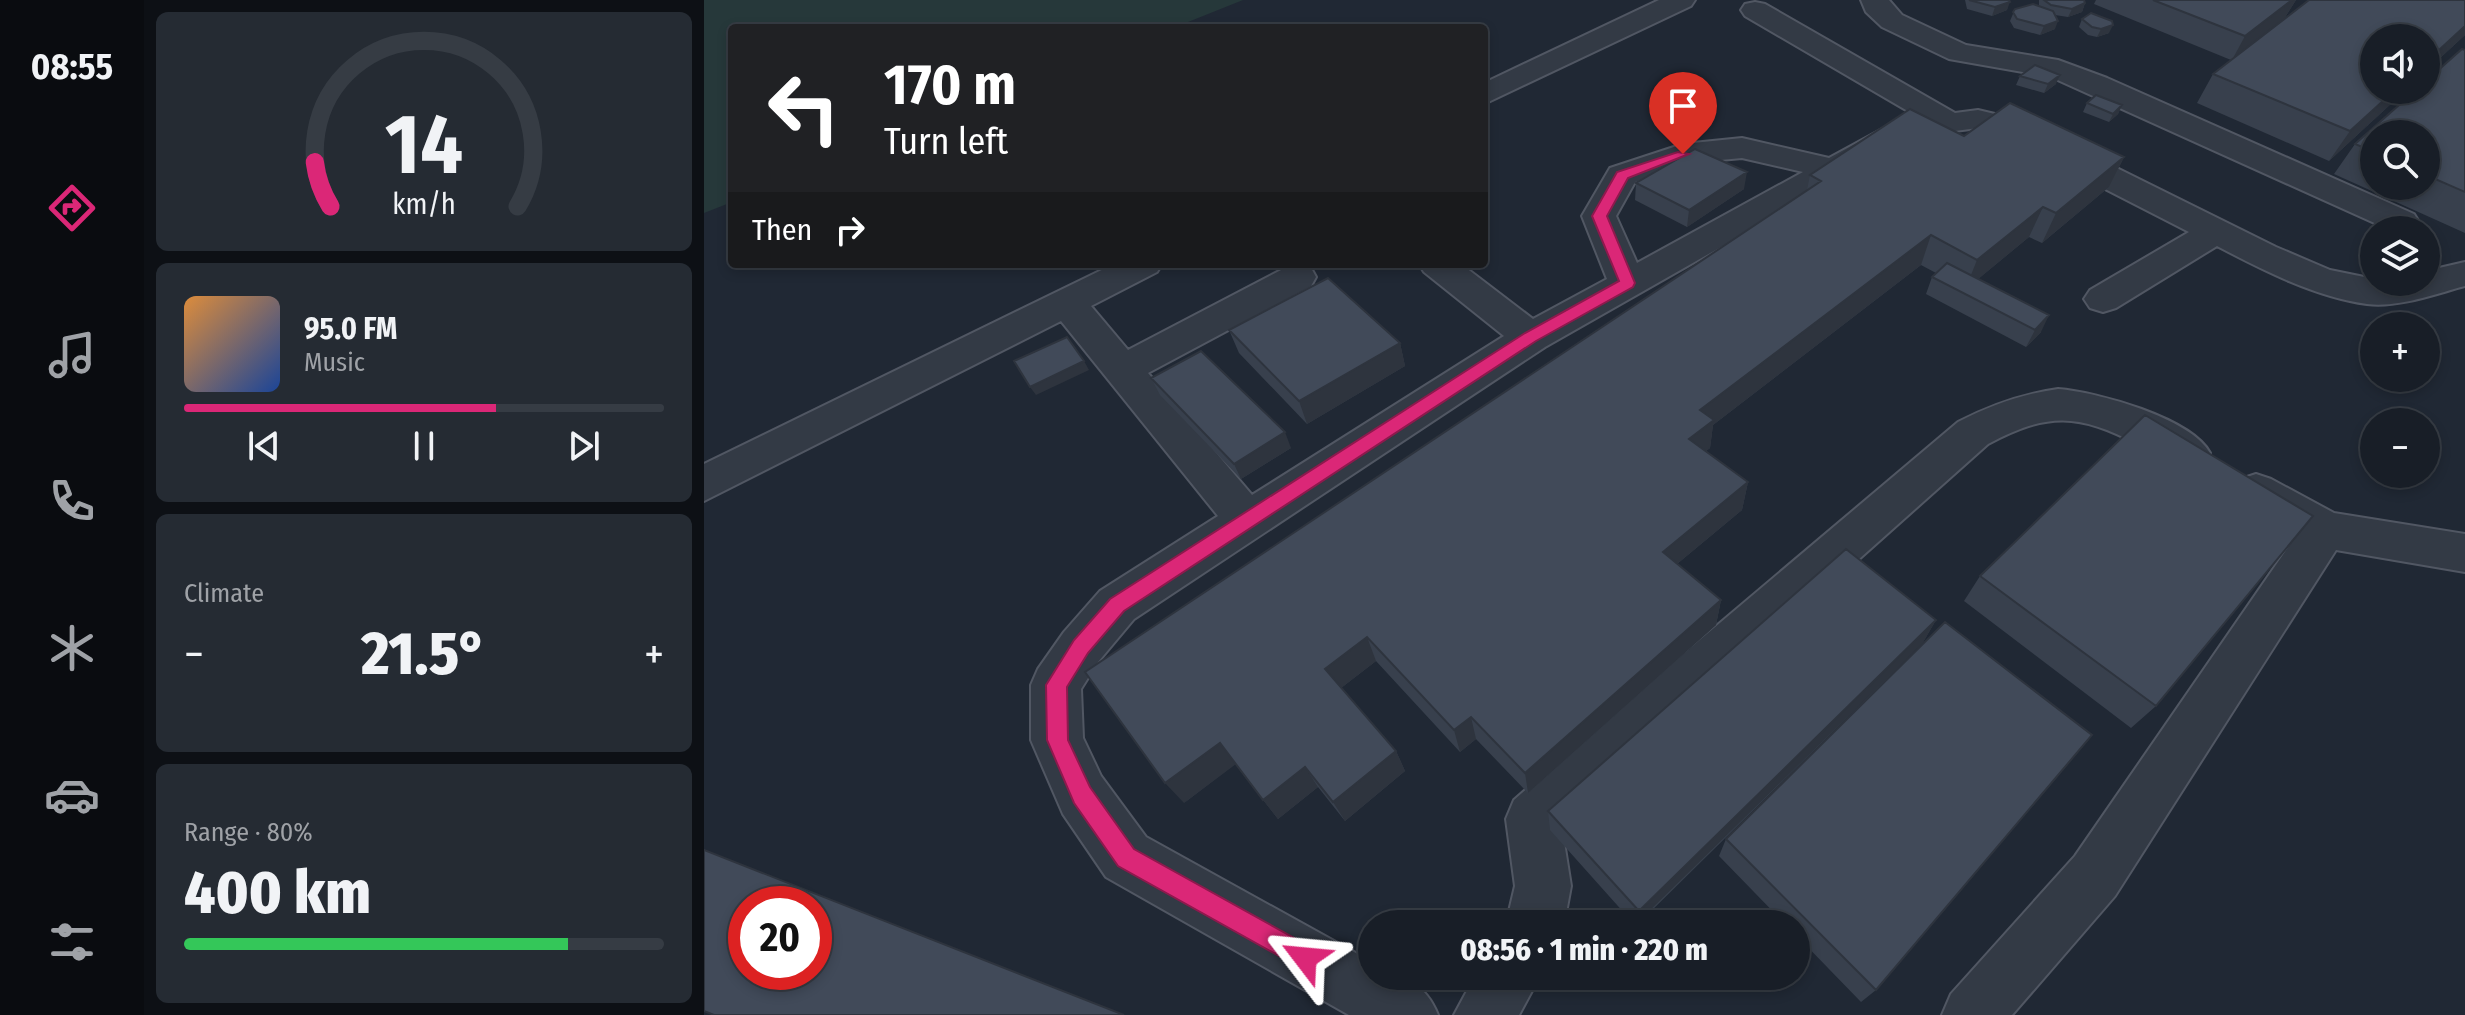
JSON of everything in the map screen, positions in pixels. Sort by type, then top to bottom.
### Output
[{"type":"lane","points":[[1488,93],[1681,0]]},
{"type":"lane","points":[[1875,0],[1876,6],[1892,21],[1959,53],[2058,69],[2389,216]]},
{"type":"lane","points":[[1755,10],[1949,122]]},
{"type":"lane","points":[[1408,1015],[1126,857],[1082,795],[1057,740],[1056,685],[1081,647],[1117,605],[1531,337],[1908,128],[1978,119],[2009,127],[2319,279],[2369,292],[2407,288],[2465,274]]},
{"type":"lane","points":[[1627,283],[1599,216],[1622,175],[1683,154],[1742,148],[1833,169]]},
{"type":"lane","points":[[2103,299],[2216,231]]},
{"type":"lane","points":[[704,484],[1136,268]]},
{"type":"lane","points":[[1442,268],[1531,337]]},
{"type":"lane","points":[[1122,370],[1298,277]]},
{"type":"lane","points":[[1067,303],[1247,520]]},
{"type":"lane","points":[[1538,910],[1543,886],[1533,819],[1610,748],[1973,433],[2004,414],[2028,406],[2091,407],[2130,419],[2325,530],[2465,553]]},
{"type":"lane","points":[[1972,1015],[2095,876],[2325,530]]},
{"type":"lane","points":[[1484,1015],[1501,990]]},
{"type":"shaded area","points":[[704,0],[1243,0],[1183,24],[728,24],[728,204],[704,213]]},
{"type":"building","points":[[1969,0],[2009,0],[2010,2],[1995,7]]},
{"type":"building","points":[[2044,0],[2084,0],[2085,3],[2072,9],[2051,5]]},
{"type":"building","points":[[2153,0],[2292,0],[2245,36]]},
{"type":"building","points":[[2309,0],[2465,0],[2465,26],[2440,49],[2440,24],[2360,24],[2360,104],[2380,104],[2350,131],[2213,74]]},
{"type":"building","points":[[2033,4],[2053,11],[2058,21],[2044,26],[2017,19],[2013,12],[2015,9]]},
{"type":"building","points":[[2091,13],[2112,21],[2113,25],[2101,29],[2092,27],[2082,19]]},
{"type":"building","points":[[2462,49],[2465,50],[2465,192],[2440,181],[2440,120],[2382,120],[2400,104],[2440,104],[2440,69]]},
{"type":"building","points":[[2035,65],[2060,75],[2048,84],[2020,76]]},
{"type":"building","points":[[2096,95],[2122,105],[2113,114],[2087,103]]},
{"type":"building","points":[[2010,103],[2124,157],[2056,213],[2043,207],[1977,260],[1931,235],[1700,410],[1714,420],[1689,439],[1748,482],[1663,552],[1721,600],[1525,773],[1471,717],[1454,730],[1367,637],[1325,669],[1396,751],[1333,802],[1305,767],[1263,800],[1220,743],[1165,783],[1085,672],[1821,181],[1810,175],[1910,109],[1964,136]]},
{"type":"building","points":[[1695,149],[1747,172],[1689,210],[1636,183]]},
{"type":"building","points":[[1947,263],[2049,315],[2035,330],[1932,277]]},
{"type":"building","points":[[1328,278],[1400,343],[1299,401],[1229,330]]},
{"type":"building","points":[[1067,337],[1084,361],[1030,387],[1014,361]]},
{"type":"building","points":[[1201,351],[1285,432],[1234,464],[1151,378]]},
{"type":"building","points":[[2145,415],[2313,516],[2156,706],[1980,576]]},
{"type":"building","points":[[1846,549],[1936,620],[1640,910],[1548,811]]},
{"type":"building","points":[[1945,622],[2092,735],[1876,990],[1810,924],[1810,910],[1797,910],[1726,839]]},
{"type":"building","points":[[704,850],[796,886],[728,886],[728,990],[832,990],[832,900],[1124,1015],[714,1015],[704,1011]]},
{"type":"route","points":[[1305,958],[1126,857],[1082,795],[1057,740],[1056,685],[1081,647],[1117,605],[1531,337],[1627,283],[1599,216],[1622,175],[1683,154]]}]
